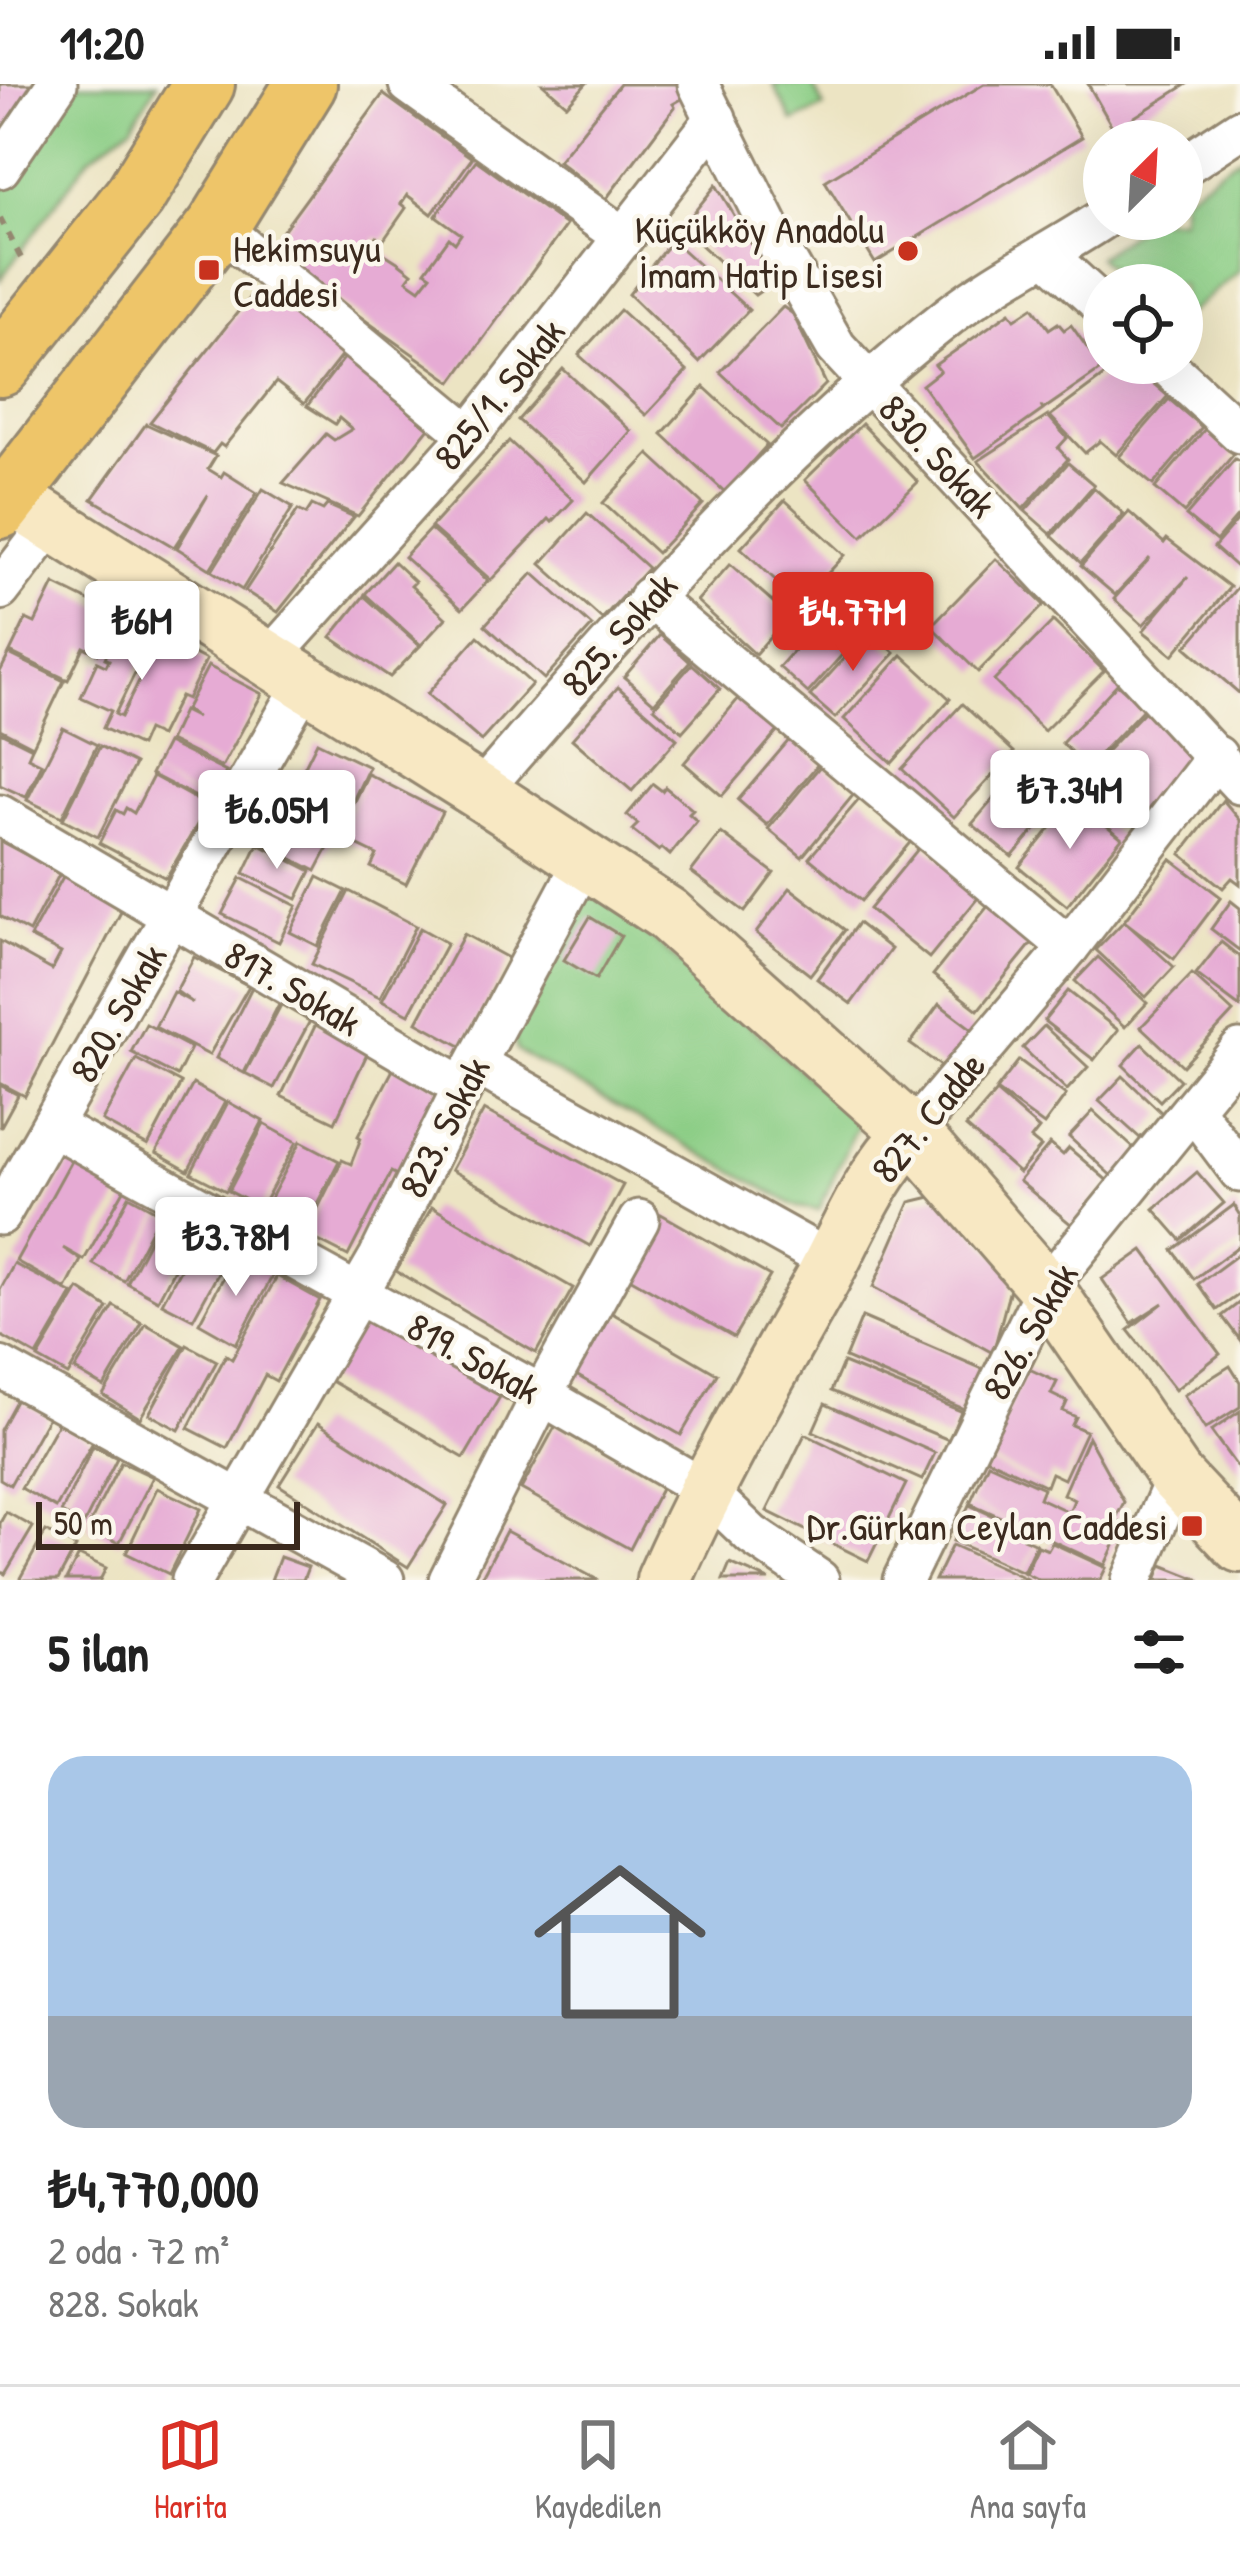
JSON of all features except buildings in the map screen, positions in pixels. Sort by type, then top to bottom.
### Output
[{"type":"main road","points":[[0,366],[135,196],[204,84]]},
{"type":"main road","points":[[306,84],[218,226],[20,510],[480,792],[668,914],[913,1132],[1046,1288],[1176,1477],[1240,1545]]},
{"type":"main road","name":"827. Cadde","points":[[664,1580],[704,1490],[874,1178],[913,1132]]},
{"type":"street","points":[[0,167],[57,84]]},
{"type":"street","points":[[410,84],[623,237]]},
{"type":"street","name":"825/1. Sokak","points":[[286,672],[623,237],[707,101]]},
{"type":"street","name":"830. Sokak","points":[[707,101],[836,347],[1233,773]]},
{"type":"street","points":[[1203,153],[1240,129]]},
{"type":"street","points":[[218,226],[470,435]]},
{"type":"street","name":"825. Sokak","points":[[480,792],[649,597],[870,382],[953,313],[1083,232]]},
{"type":"street","points":[[1047,255],[1083,288]]},
{"type":"street","points":[[1187,384],[1240,433]]},
{"type":"street","points":[[0,590],[20,510]]},
{"type":"street","points":[[649,597],[1069,947]]},
{"type":"street","name":"820. Sokak","points":[[0,1215],[173,919],[286,672]]},
{"type":"street","name":"827. Cadde","points":[[913,1132],[1069,947],[1233,773]]},
{"type":"street","name":"817. Sokak","points":[[0,815],[173,919],[832,1262]]},
{"type":"street","name":"823. Sokak","points":[[192,1580],[358,1294],[585,859]]},
{"type":"street","name":"826. Sokak","points":[[903,1580],[1046,1288],[1240,1050]]},
{"type":"street","points":[[1192,1108],[1240,1172]]},
{"type":"street","name":"819. Sokak","points":[[52,1126],[542,1395],[704,1490],[752,1534],[819,1580]]},
{"type":"street","points":[[448,1580],[542,1395],[639,1220]]},
{"type":"street","points":[[0,1367],[384,1580]]},
{"type":"street","points":[[1132,1580],[1176,1477]]},
{"type":"path","points":[[0,218],[22,260]]},
{"type":"path","points":[[0,247],[15,247]]},
{"type":"green space","points":[[72,84],[157,84],[131,126],[89,158],[0,280],[0,192]]},
{"type":"green space","points":[[773,84],[812,84],[824,107],[793,122]]},
{"type":"green space","points":[[1240,156],[1240,270],[1203,301],[1203,264],[1105,264],[1098,257],[1122,240],[1203,240],[1203,182]]},
{"type":"green space","points":[[599,891],[858,1122],[819,1210],[798,1207],[517,1051],[510,1027],[578,900]]},
{"type":"place","name":"Küçükköy Anadolu İmam Hatip Lisesi","points":[[908,251]]},
{"type":"place","name":"Hekimsuyu Caddesi","points":[[209,270]]},
{"type":"place","name":"Dr.Gürkan Ceylan Caddesi","points":[[1192,1526]]}]
